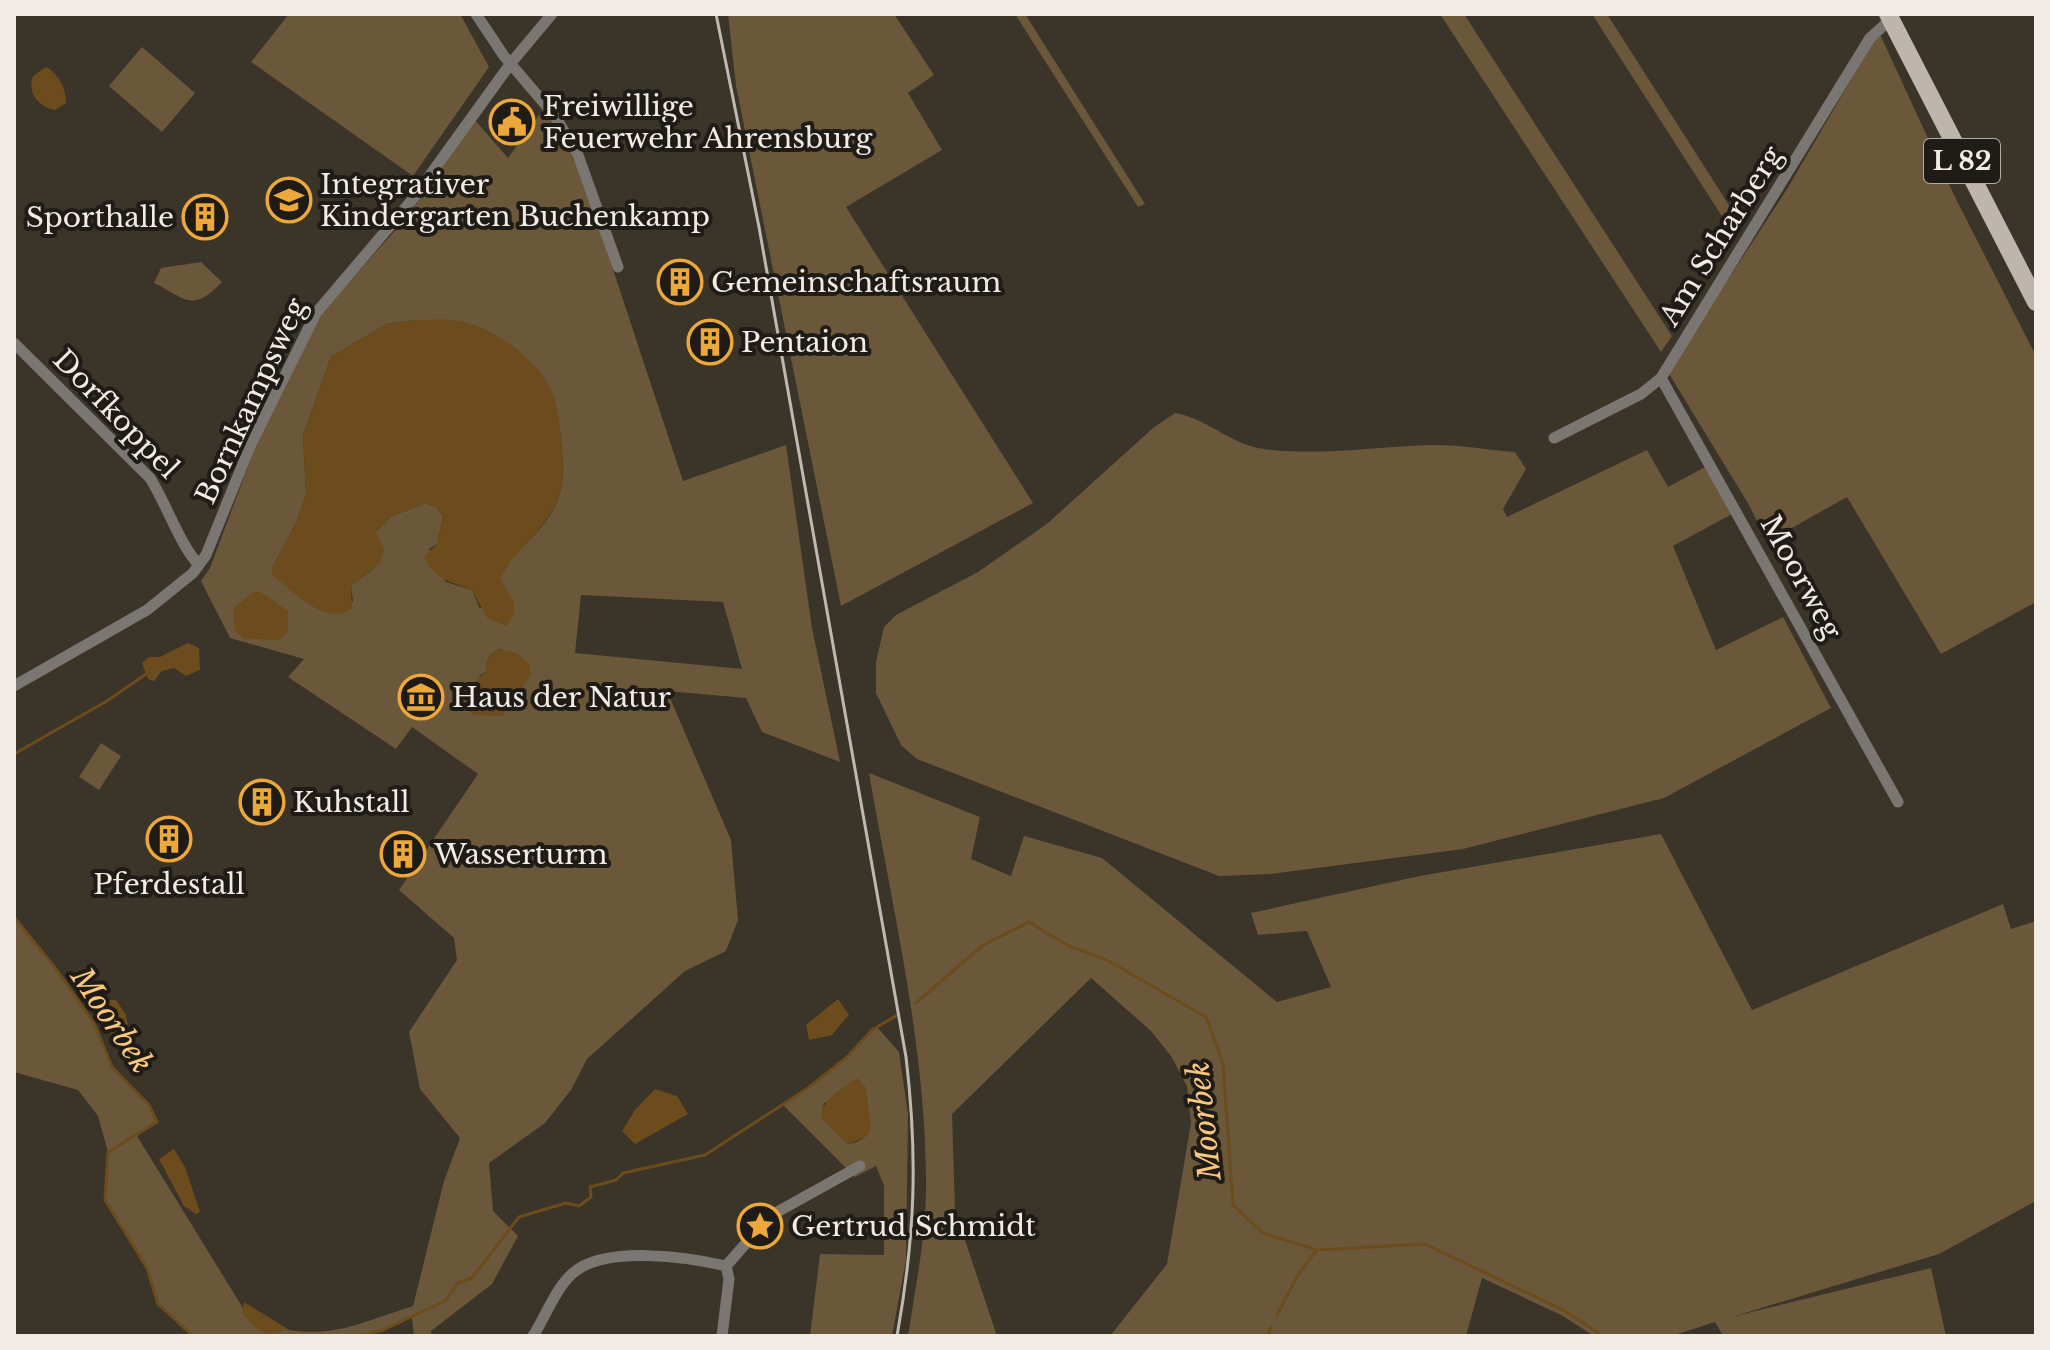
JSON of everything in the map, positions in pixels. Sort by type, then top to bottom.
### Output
[{"type":"main road","name":"L 82","points":[[1889,17],[2036,302]]},
{"type":"street","points":[[476,14],[555,116],[578,155],[618,267]]},
{"type":"street","name":"Bornkampsweg","points":[[14,686],[147,610],[177,589],[199,565],[251,444],[316,313],[412,200],[511,63],[552,14]]},
{"type":"street","name":"Am Scharberg","points":[[1554,438],[1641,394],[1661,378],[1870,38],[1889,17]]},
{"type":"street","name":"Dorfkoppel","points":[[14,343],[150,478],[165,501],[191,557],[199,565]]},
{"type":"street","name":"Moorweg","points":[[1661,378],[1898,802]]},
{"type":"street","points":[[726,1266],[770,1216],[860,1166]]},
{"type":"street","points":[[533,1336],[563,1284],[591,1261],[627,1257],[689,1258],[726,1266]]},
{"type":"street","points":[[722,1336],[729,1279],[726,1266]]},
{"type":"shaded area","points":[[289,14],[460,14],[489,67],[413,176],[251,62]]},
{"type":"shaded area","points":[[728,14],[894,14],[934,75],[908,93],[942,150],[846,207],[1033,503],[841,606],[736,86]]},
{"type":"shaded area","points":[[1015,14],[1025,14],[1145,204],[1138,207]]},
{"type":"shaded area","points":[[1440,14],[1464,14],[1672,336],[1661,352]]},
{"type":"shaded area","points":[[1592,14],[1607,14],[1741,224],[1734,235]]},
{"type":"shaded area","points":[[1879,32],[1955,197],[2036,356],[2036,602],[1941,654],[1847,497],[1767,542],[1749,505],[1668,372],[1787,189]]},
{"type":"shaded area","points":[[142,47],[195,93],[162,132],[109,86]]},
{"type":"shaded area","points":[[545,107],[581,173],[683,481],[786,445],[812,628],[840,762],[762,732],[746,698],[667,691],[731,840],[738,920],[726,951],[685,971],[587,1059],[571,1090],[545,1123],[489,1163],[493,1211],[518,1236],[492,1284],[431,1331],[431,1336],[414,1336],[412,1318],[370,1336],[190,1335],[158,1304],[147,1268],[105,1200],[108,1152],[98,1116],[78,1090],[14,1072],[14,917],[94,1023],[112,1067],[149,1105],[157,1122],[137,1136],[251,1321],[276,1328],[316,1332],[351,1326],[413,1306],[444,1181],[460,1138],[420,1089],[409,1032],[457,960],[454,938],[399,890],[478,774],[412,727],[396,749],[288,677],[304,659],[230,638],[201,581],[210,568],[256,445],[320,315],[407,217],[475,120],[508,158]],"holes":[[[415,320],[470,327],[515,350],[533,367],[547,388],[556,412],[563,462],[562,482],[555,507],[508,563],[480,609],[472,590],[446,582],[429,549],[437,544],[443,516],[436,507],[426,503],[392,516],[376,532],[374,568],[351,586],[353,602],[272,568],[296,523],[306,495],[303,435],[331,357],[386,324]],[[581,595],[723,602],[742,669],[575,653]],[[500,649],[512,654],[523,686],[517,697],[479,676],[487,671],[491,655]]]},
{"type":"shaded area","points":[[201,262],[222,282],[203,297],[196,300],[182,298],[154,283],[161,268]]},
{"type":"shaded area","points":[[1175,413],[1199,421],[1241,443],[1264,449],[1326,451],[1440,445],[1515,452],[1526,469],[1503,509],[1507,517],[1647,450],[1668,487],[1705,467],[1732,514],[1673,546],[1716,650],[1783,617],[1831,708],[1664,798],[1463,849],[1271,874],[1219,876],[917,759],[901,745],[876,693],[876,662],[884,627],[896,615],[978,572],[1048,523],[1153,428]]},
{"type":"shaded area","points":[[101,743],[121,756],[99,790],[79,777]]},
{"type":"shaded area","points":[[869,773],[980,817],[971,859],[1011,876],[1024,836],[1102,858],[1277,1002],[1331,987],[1307,931],[1258,935],[1251,913],[1420,876],[1661,834],[1752,1010],[2003,904],[2011,929],[2036,921],[2036,1201],[1939,1254],[1735,1316],[1931,1268],[1946,1336],[1723,1336],[1715,1322],[1671,1336],[1594,1336],[1561,1315],[1482,1278],[1466,1336],[1110,1336],[1167,1264],[1191,1123],[1187,1086],[1171,1056],[1151,1031],[1091,978],[952,1114],[955,1210],[997,1336],[908,1336],[925,1218],[924,1127],[914,1025]]},
{"type":"shaded area","points":[[877,1027],[899,1052],[908,1114],[906,1260],[892,1336],[810,1336],[820,1254],[884,1255],[884,1186],[876,1166],[855,1177],[783,1105],[847,1057]],"holes":[[[866,1092],[868,1131],[858,1141],[848,1144],[821,1117],[824,1103]]]},
{"type":"water","points":[[46,67],[61,82],[65,93],[66,103],[55,110],[39,102],[33,93],[33,76]]},
{"type":"water","points":[[415,320],[458,321],[475,325],[499,337],[540,372],[556,403],[563,462],[561,489],[547,519],[514,557],[500,579],[514,602],[514,614],[506,626],[487,618],[472,590],[444,579],[428,565],[424,557],[437,544],[443,516],[436,507],[426,503],[392,516],[376,532],[384,550],[380,563],[351,586],[352,608],[342,613],[321,611],[272,575],[272,568],[296,523],[306,495],[303,435],[331,357],[386,324]]},
{"type":"water","points":[[259,591],[288,611],[288,632],[279,640],[244,639],[235,630],[233,609],[253,592]]},
{"type":"water","points":[[188,643],[199,648],[200,670],[186,676],[174,668],[162,671],[154,681],[148,679],[142,663],[149,657],[160,657]]},
{"type":"water","points":[[501,649],[516,653],[529,663],[531,675],[502,716],[474,715],[467,709],[469,693],[487,671],[489,657]]},
{"type":"water","points":[[838,999],[849,1015],[832,1035],[809,1040],[806,1025]]},
{"type":"water","points":[[105,1000],[116,1000],[126,1015],[131,1041],[120,1048],[96,1010]]},
{"type":"water","points":[[857,1078],[865,1086],[871,1129],[866,1137],[848,1144],[821,1117],[829,1099]]},
{"type":"water","points":[[655,1089],[677,1096],[688,1114],[635,1144],[622,1131],[635,1110]]},
{"type":"water","points":[[174,1149],[185,1167],[200,1212],[196,1214],[184,1206],[159,1159]]},
{"type":"water","points":[[244,1302],[288,1329],[273,1333],[261,1331],[242,1312]]},
{"type":"waterway","points":[[14,754],[107,701],[146,674]]},
{"type":"waterway","name":"Moorbek","points":[[14,917],[94,1023],[112,1067],[149,1105],[157,1122],[108,1152],[105,1200],[147,1268],[158,1304],[193,1336]]},
{"type":"waterway","name":"Moorbek","points":[[916,1003],[983,945],[1029,922],[1069,946],[1107,960],[1206,1017],[1223,1063],[1233,1205],[1263,1233],[1317,1250],[1425,1244],[1565,1311],[1603,1336]]},
{"type":"waterway","name":"Moorbek","points":[[360,1336],[383,1330],[445,1301],[458,1283],[472,1278],[519,1217],[566,1203],[579,1206],[591,1197],[590,1187],[616,1180],[623,1173],[705,1155],[808,1088],[847,1057],[872,1030],[899,1014]]},
{"type":"waterway","points":[[1277,1315],[1298,1275],[1316,1251]]},
{"type":"waterway","points":[[1267,1336],[1271,1327]]},
{"type":"railway","points":[[716,14],[759,227],[906,1057],[913,1197],[908,1264],[897,1336]]},
{"type":"place","name":"Freiwillige Feuerwehr Ahrensburg","points":[[512,122]]},
{"type":"place","name":"Integrativer Kindergarten Buchenkamp","points":[[289,200]]},
{"type":"place","name":"Sporthalle","points":[[205,217]]},
{"type":"place","name":"Gemeinschaftsraum","points":[[680,282]]},
{"type":"place","name":"Pentaion","points":[[710,342]]},
{"type":"place","name":"Haus der Natur","points":[[421,697]]},
{"type":"place","name":"Kuhstall","points":[[262,802]]},
{"type":"place","name":"Pferdestall","points":[[169,839]]},
{"type":"place","name":"Wasserturm","points":[[403,854]]},
{"type":"place","name":"Gertrud Schmidt","points":[[760,1226]]}]
